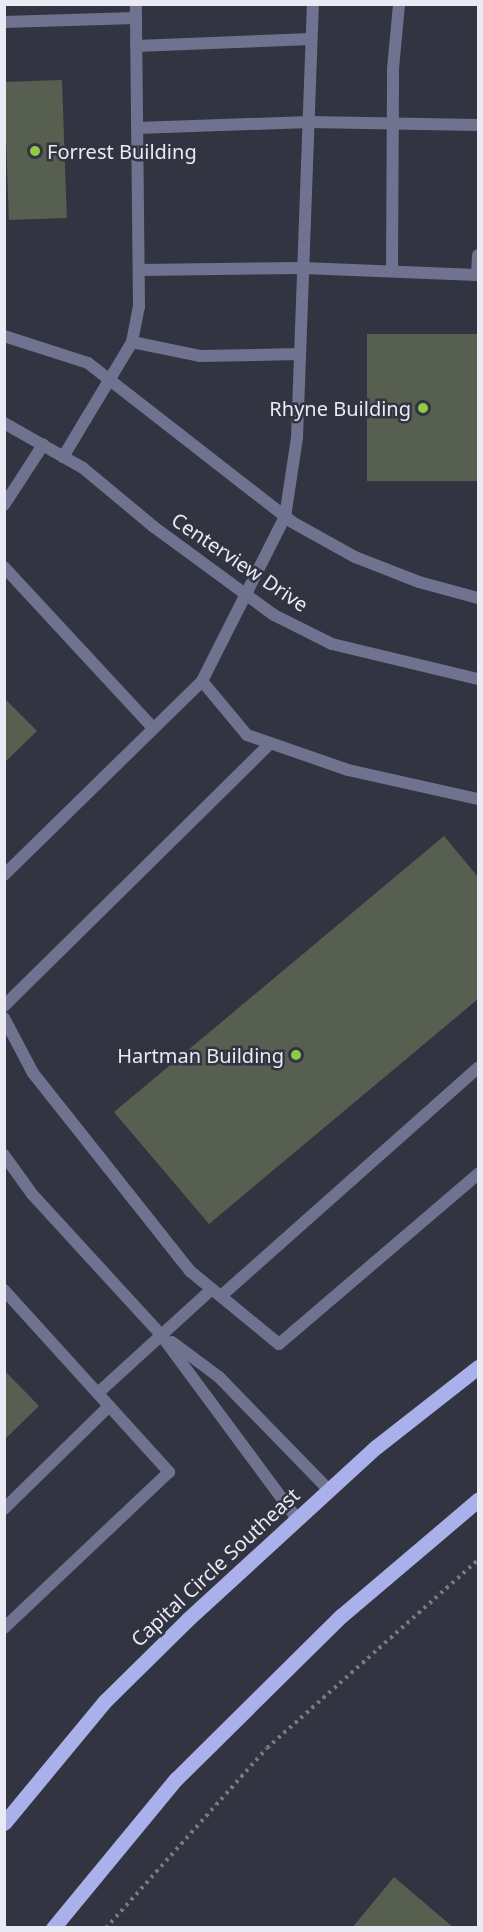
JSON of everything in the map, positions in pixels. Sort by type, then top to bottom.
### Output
[{"type":"main road","name":"Capital Circle Southeast","points":[[4,1823],[105,1701],[376,1447],[478,1367]]},
{"type":"main road","points":[[53,1928],[176,1779],[341,1616],[478,1500]]},
{"type":"street","points":[[63,457],[132,342],[139,307],[135,4]]},
{"type":"street","points":[[4,874],[202,681],[248,596],[285,517],[297,438],[313,4]]},
{"type":"street","points":[[392,271],[395,126],[393,69],[399,4]]},
{"type":"street","points":[[4,22],[136,18]]},
{"type":"street","points":[[136,46],[311,39]]},
{"type":"street","points":[[137,128],[309,122],[395,126],[478,125]]},
{"type":"street","points":[[139,270],[303,268],[477,275],[478,255]]},
{"type":"street","points":[[4,336],[88,363],[285,517],[355,557],[418,582],[478,598]]},
{"type":"street","points":[[132,342],[200,356],[300,354]]},
{"type":"street","name":"Centerview Drive","points":[[4,423],[63,457],[274,615],[332,644],[478,679]]},
{"type":"street","points":[[4,505],[42,445]]},
{"type":"street","points":[[4,567],[153,728]]},
{"type":"street","points":[[202,681],[247,735],[348,770],[478,799]]},
{"type":"street","points":[[4,1006],[270,744]]},
{"type":"street","points":[[4,1018],[33,1073],[190,1271],[279,1344],[478,1174]]},
{"type":"street","points":[[98,1393],[161,1335],[216,1292],[478,1068]]},
{"type":"street","points":[[4,1155],[32,1194],[161,1335],[297,1519]]},
{"type":"street","points":[[4,1290],[169,1472],[4,1628]]},
{"type":"street","points":[[161,1335],[219,1377],[329,1490]]},
{"type":"street","points":[[4,1509],[109,1406]]},
{"type":"path","points":[[106,1928],[267,1748],[478,1560]]},
{"type":"building","name":"Forrest Building","points":[[62,80],[67,218],[9,220],[4,82]]},
{"type":"building","name":"Rhyne Building","points":[[367,334],[478,334],[478,481],[367,481]]},
{"type":"building","points":[[4,698],[37,731],[4,763]]},
{"type":"building","name":"Hartman Building","points":[[444,836],[478,877],[478,999],[209,1224],[114,1112]]},
{"type":"building","points":[[4,1370],[39,1406],[4,1440]]},
{"type":"building","points":[[394,1877],[454,1928],[352,1928]]},
{"type":"place","name":"Forrest Building","points":[[35,151]]},
{"type":"place","name":"Rhyne Building","points":[[423,408]]},
{"type":"place","name":"Hartman Building","points":[[296,1055]]}]
